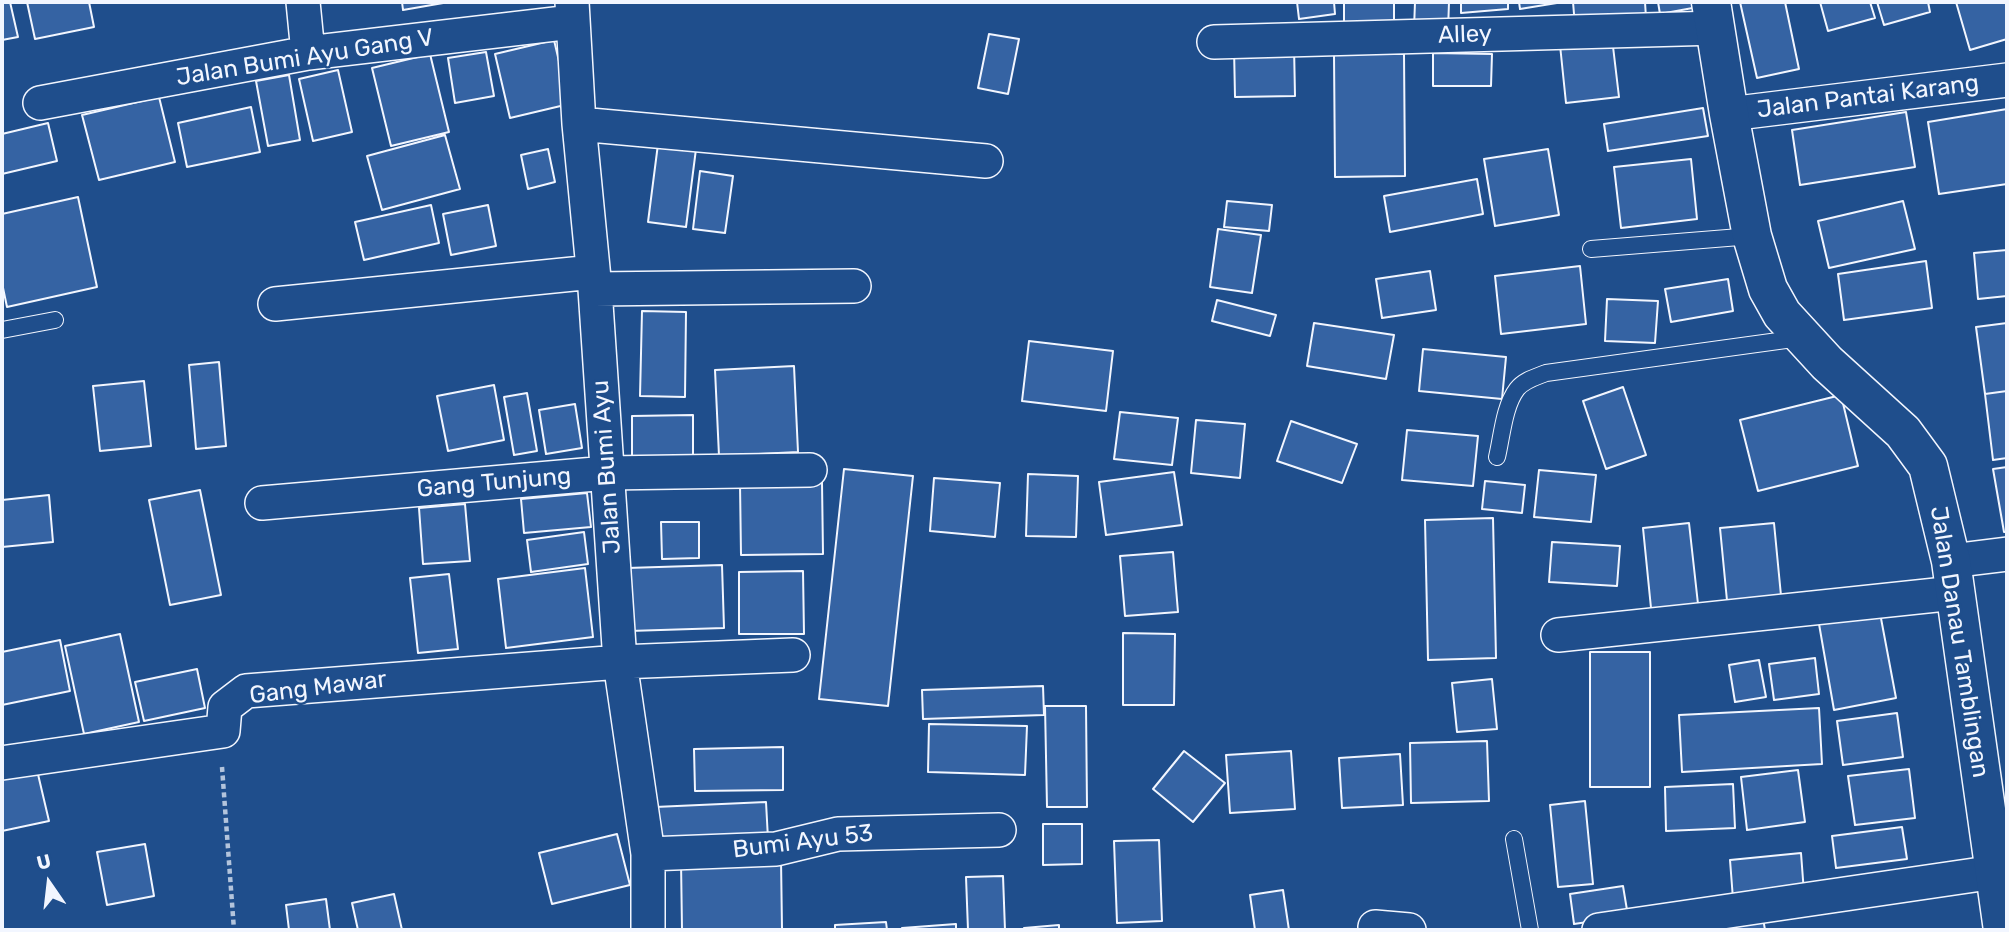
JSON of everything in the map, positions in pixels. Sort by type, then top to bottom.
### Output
[{"type":"street","points":[[303,2],[308,53]]},
{"type":"street","name":"Jalan Bumi Ayu Gang V","points":[[40,103],[308,53],[572,12]]},
{"type":"street","name":"Jalan Bumi Ayu","points":[[572,12],[579,124],[594,280],[620,662],[648,854],[648,930]]},
{"type":"street","name":"Alley","points":[[1214,42],[1714,15]]},
{"type":"street","name":"Jalan Danau Tamblingan","points":[[1714,15],[1752,236],[1768,289],[1782,314],[1827,363],[1903,432],[1928,466],[1953,577],[2003,930]]},
{"type":"street","name":"Jalan Pantai Karang","points":[[1729,114],[2007,80]]},
{"type":"street","points":[[579,124],[986,161]]},
{"type":"street","points":[[275,304],[594,280],[854,286]]},
{"type":"street","name":"Gang Tunjung","points":[[262,503],[607,473],[810,470]]},
{"type":"street","points":[[1558,635],[1953,577],[2007,554]]},
{"type":"street","points":[[620,662],[793,655]]},
{"type":"street","name":"Gang Mawar","points":[[2,763],[223,731],[225,707],[246,691],[620,662]]},
{"type":"street","name":"Bumi Ayu 53","points":[[648,854],[776,849],[838,834],[999,830]]},
{"type":"street","points":[[1599,930],[1995,872]]},
{"type":"street","points":[[1376,927],[1409,930]]},
{"type":"lane","points":[[1591,249],[1752,236]]},
{"type":"lane","points":[[2,330],[55,320]]},
{"type":"lane","points":[[1497,457],[1510,401],[1518,387],[1538,376],[1803,337]]},
{"type":"lane","points":[[1514,839],[1530,930]]},
{"type":"path","points":[[221,755],[234,930]]},
{"type":"building","points":[[2,2],[10,2],[18,37],[2,40]]},
{"type":"building","points":[[27,2],[89,2],[94,27],[35,39]]},
{"type":"building","points":[[402,2],[449,2],[403,10]]},
{"type":"building","points":[[1297,2],[1334,2],[1335,14],[1299,19]]},
{"type":"building","points":[[1344,2],[1394,2],[1394,27],[1344,26]]},
{"type":"building","points":[[1415,2],[1449,2],[1448,31],[1414,29]]},
{"type":"building","points":[[1461,2],[1508,2],[1508,9],[1461,13]]},
{"type":"building","points":[[1519,2],[1563,2],[1520,9]]},
{"type":"building","points":[[1573,2],[1645,2],[1646,18],[1575,26]]},
{"type":"building","points":[[1658,2],[1697,2],[1698,7],[1660,14]]},
{"type":"building","points":[[1740,2],[1785,2],[1799,69],[1757,78]]},
{"type":"building","points":[[1820,2],[1870,2],[1875,18],[1828,31]]},
{"type":"building","points":[[1877,2],[1928,2],[1930,12],[1884,25]]},
{"type":"building","points":[[1956,2],[2007,2],[2007,39],[1970,50]]},
{"type":"building","points":[[989,34],[1019,39],[1008,94],[978,88]]},
{"type":"building","points":[[1612,38],[1619,97],[1566,103],[1560,45]]},
{"type":"building","points":[[554,40],[569,104],[510,118],[495,54]]},
{"type":"building","points":[[1294,46],[1295,96],[1235,97],[1234,48]]},
{"type":"building","points":[[486,52],[494,96],[455,103],[448,58]]},
{"type":"building","points":[[1433,53],[1492,54],[1491,86],[1433,86]]},
{"type":"building","points":[[430,54],[449,132],[391,146],[372,68]]},
{"type":"building","points":[[1334,54],[1404,54],[1405,176],[1335,177]]},
{"type":"building","points":[[338,70],[352,132],[313,141],[299,79]]},
{"type":"building","points":[[289,75],[300,140],[268,146],[256,81]]},
{"type":"building","points":[[159,97],[175,162],[99,180],[82,115]]},
{"type":"building","points":[[251,107],[260,152],[187,167],[178,123]]},
{"type":"building","points":[[1703,108],[1708,136],[1608,151],[1604,124]]},
{"type":"building","points":[[2007,109],[2007,184],[1939,194],[1928,122]]},
{"type":"building","points":[[1906,112],[1915,167],[1800,185],[1792,130]]},
{"type":"building","points":[[48,123],[57,161],[2,174],[2,134]]},
{"type":"building","points":[[445,135],[460,189],[382,210],[367,156]]},
{"type":"building","points":[[658,144],[696,149],[686,227],[648,222]]},
{"type":"building","points":[[548,149],[555,182],[528,189],[521,155]]},
{"type":"building","points":[[1548,149],[1559,215],[1495,226],[1484,159]]},
{"type":"building","points":[[1691,159],[1697,219],[1621,228],[1614,167]]},
{"type":"building","points":[[700,171],[733,176],[725,233],[693,229]]},
{"type":"building","points":[[1477,179],[1483,214],[1390,232],[1384,196]]},
{"type":"building","points":[[78,197],[97,287],[7,307],[2,283],[2,214]]},
{"type":"building","points":[[1227,201],[1272,205],[1269,231],[1224,227]]},
{"type":"building","points":[[1903,201],[1915,249],[1829,268],[1818,221]]},
{"type":"building","points":[[431,205],[439,243],[364,260],[355,222]]},
{"type":"building","points":[[488,205],[496,246],[451,255],[443,214]]},
{"type":"building","points":[[1218,229],[1261,235],[1252,293],[1210,287]]},
{"type":"building","points":[[2007,250],[2007,296],[1978,299],[1974,253]]},
{"type":"building","points":[[1926,261],[1932,308],[1844,320],[1838,274]]},
{"type":"building","points":[[1580,266],[1586,324],[1501,334],[1495,276]]},
{"type":"building","points":[[1430,271],[1436,310],[1382,318],[1376,279]]},
{"type":"building","points":[[1728,279],[1733,311],[1671,322],[1665,289]]},
{"type":"building","points":[[1607,299],[1658,301],[1655,343],[1605,341]]},
{"type":"building","points":[[1217,300],[1276,315],[1270,336],[1212,321]]},
{"type":"building","points":[[642,311],[686,312],[685,397],[640,396]]},
{"type":"building","points":[[1314,323],[1394,335],[1386,379],[1307,366]]},
{"type":"building","points":[[2007,323],[2007,391],[1985,394],[1976,327]]},
{"type":"building","points":[[1029,341],[1113,351],[1106,411],[1022,401]]},
{"type":"building","points":[[1423,349],[1506,357],[1502,399],[1419,391]]},
{"type":"building","points":[[219,362],[226,446],[196,449],[189,365]]},
{"type":"building","points":[[794,366],[798,452],[719,456],[715,370]]},
{"type":"building","points":[[144,381],[151,446],[100,451],[93,386]]},
{"type":"building","points":[[494,385],[504,440],[448,451],[437,396]]},
{"type":"building","points":[[1623,387],[1646,455],[1606,469],[1583,401]]},
{"type":"building","points":[[2007,391],[2007,458],[1993,460],[1985,394]]},
{"type":"building","points":[[527,393],[537,451],[514,455],[504,397]]},
{"type":"building","points":[[1841,395],[1858,466],[1758,491],[1740,420]]},
{"type":"building","points":[[575,404],[582,448],[546,454],[539,410]]},
{"type":"building","points":[[1120,412],[1178,418],[1172,465],[1114,459]]},
{"type":"building","points":[[693,415],[693,461],[632,462],[632,416]]},
{"type":"building","points":[[1196,420],[1245,424],[1240,478],[1191,473]]},
{"type":"building","points":[[1291,421],[1357,444],[1342,483],[1277,461]]},
{"type":"building","points":[[1407,430],[1478,436],[1473,486],[1402,480]]},
{"type":"building","points":[[2007,467],[2007,532],[2004,532],[1993,469]]},
{"type":"building","points":[[844,469],[913,476],[888,706],[819,699]]},
{"type":"building","points":[[1539,470],[1596,475],[1591,522],[1534,517]]},
{"type":"building","points":[[1174,472],[1182,525],[1106,535],[1099,482]]},
{"type":"building","points":[[1028,474],[1078,476],[1076,537],[1026,536]]},
{"type":"building","points":[[934,478],[1000,483],[995,537],[930,531]]},
{"type":"building","points":[[1485,481],[1525,485],[1522,513],[1482,509]]},
{"type":"building","points":[[822,482],[823,554],[741,555],[740,484]]},
{"type":"building","points":[[200,490],[221,595],[170,605],[149,500]]},
{"type":"building","points":[[587,493],[591,527],[524,533],[521,499]]},
{"type":"building","points":[[49,495],[53,542],[2,547],[2,500]]},
{"type":"building","points":[[465,504],[470,561],[423,564],[419,508]]},
{"type":"building","points":[[1493,518],[1496,658],[1428,660],[1425,520]]},
{"type":"building","points":[[661,522],[699,522],[699,558],[662,559]]},
{"type":"building","points":[[1689,523],[1699,613],[1652,618],[1643,528]]},
{"type":"building","points":[[1774,523],[1782,606],[1728,611],[1720,528]]},
{"type":"building","points":[[584,532],[588,564],[531,572],[527,540]]},
{"type":"building","points":[[1552,542],[1620,546],[1617,586],[1549,582]]},
{"type":"building","points":[[1173,552],[1178,612],[1125,616],[1120,556]]},
{"type":"building","points":[[722,565],[724,628],[629,631],[627,568]]},
{"type":"building","points":[[585,568],[593,637],[506,648],[498,579]]},
{"type":"building","points":[[803,571],[804,634],[739,634],[739,572]]},
{"type":"building","points":[[449,574],[458,649],[418,653],[410,578]]},
{"type":"building","points":[[1880,613],[1896,698],[1834,710],[1819,624]]},
{"type":"building","points":[[1123,633],[1175,634],[1174,705],[1123,705]]},
{"type":"building","points":[[120,634],[139,722],[84,734],[65,646]]},
{"type":"building","points":[[60,640],[70,691],[2,705],[2,652]]},
{"type":"building","points":[[1590,652],[1650,652],[1650,787],[1590,787]]},
{"type":"building","points":[[1815,658],[1819,694],[1774,700],[1769,664]]},
{"type":"building","points":[[1759,660],[1766,697],[1735,702],[1729,665]]},
{"type":"building","points":[[197,669],[205,708],[144,721],[135,682]]},
{"type":"building","points":[[1492,679],[1497,729],[1457,732],[1452,683]]},
{"type":"building","points":[[1043,686],[1044,715],[923,719],[922,690]]},
{"type":"building","points":[[1045,706],[1086,706],[1087,807],[1047,807]]},
{"type":"building","points":[[1819,708],[1822,764],[1682,772],[1679,715]]},
{"type":"building","points":[[1897,713],[1903,757],[1843,765],[1837,721]]},
{"type":"building","points":[[929,724],[1027,726],[1025,775],[928,772]]},
{"type":"building","points":[[1487,741],[1489,801],[1411,803],[1410,743]]},
{"type":"building","points":[[783,747],[783,790],[695,791],[694,749]]},
{"type":"building","points":[[1184,751],[1225,783],[1193,822],[1153,789]]},
{"type":"building","points":[[1291,751],[1295,809],[1230,813],[1226,755]]},
{"type":"building","points":[[1400,754],[1403,805],[1342,808],[1339,758]]},
{"type":"building","points":[[1909,769],[1915,818],[1855,825],[1848,776]]},
{"type":"building","points":[[37,770],[49,821],[2,831],[2,778]]},
{"type":"building","points":[[1798,770],[1805,822],[1747,830],[1741,777]]},
{"type":"building","points":[[1733,784],[1735,828],[1666,831],[1665,787]]},
{"type":"building","points":[[1585,801],[1593,884],[1558,887],[1550,805]]},
{"type":"building","points":[[766,802],[768,839],[657,843],[655,807]]},
{"type":"building","points":[[1043,824],[1082,824],[1082,864],[1043,865]]},
{"type":"building","points":[[1902,827],[1907,859],[1836,868],[1832,836]]},
{"type":"building","points":[[617,834],[630,885],[552,904],[539,853]]},
{"type":"building","points":[[1159,840],[1162,921],[1117,923],[1114,841]]},
{"type":"building","points":[[145,844],[154,896],[107,905],[97,852]]},
{"type":"building","points":[[1801,853],[1804,893],[1733,899],[1730,860]]},
{"type":"building","points":[[781,859],[782,929],[682,930],[681,861]]},
{"type":"building","points":[[1003,876],[1005,930],[968,930],[966,877]]},
{"type":"building","points":[[1623,886],[1628,916],[1574,924],[1570,894]]},
{"type":"building","points":[[1283,890],[1289,930],[1255,930],[1250,895]]},
{"type":"building","points":[[394,894],[402,930],[358,930],[352,903]]},
{"type":"building","points":[[326,899],[330,930],[289,930],[286,905]]},
{"type":"building","points":[[1763,918],[1765,930],[1689,930]]},
{"type":"building","points":[[886,922],[887,930],[835,930],[835,925]]},
{"type":"building","points":[[956,924],[956,930],[902,930],[902,928]]},
{"type":"building","points":[[1059,925],[1059,930],[1024,930],[1024,928]]}]
